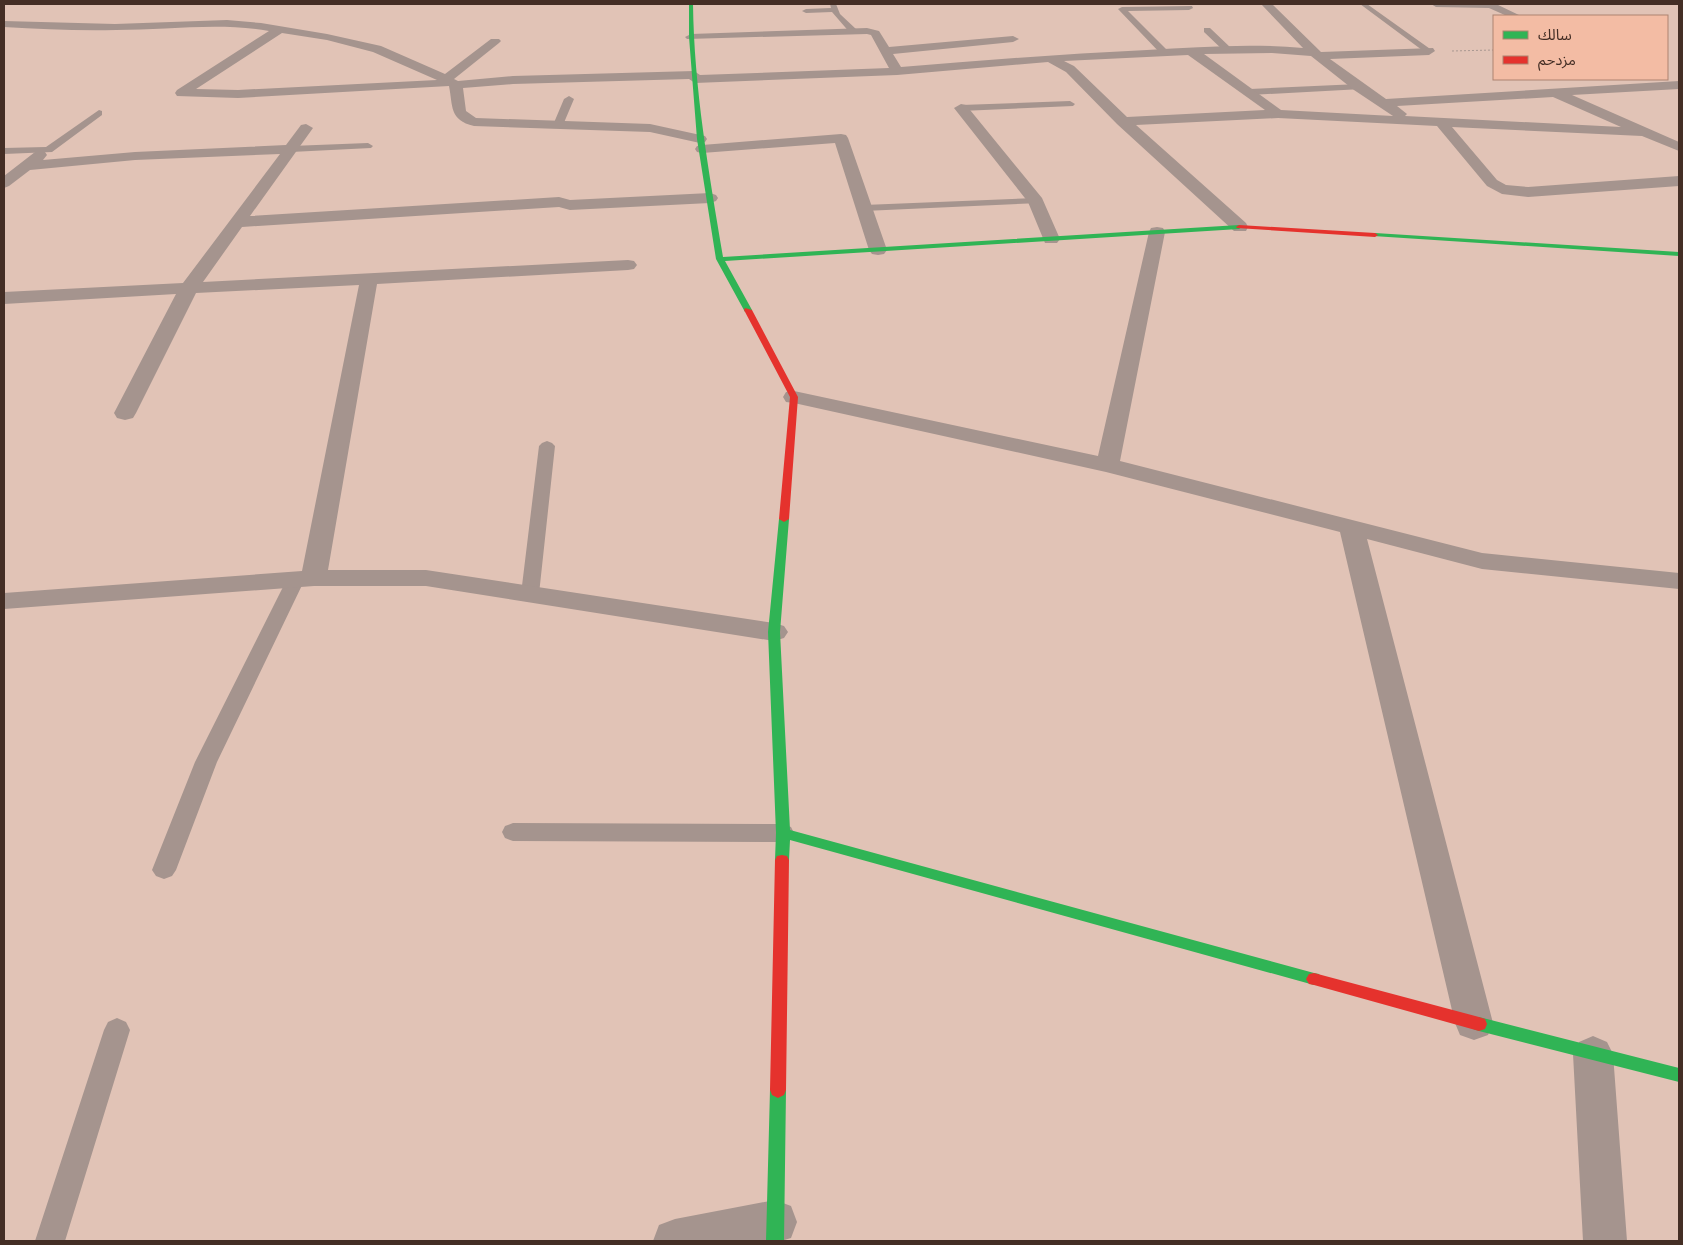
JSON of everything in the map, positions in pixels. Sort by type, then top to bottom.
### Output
[{"type":"main road","points":[[691,4],[691,37],[701,144],[720,260],[794,397],[774,632],[783,833],[775,1232]]},
{"type":"main road","points":[[720,260],[1240,227],[1679,254]]},
{"type":"main road","points":[[783,833],[1474,1023],[1679,1076]]},
{"type":"street","points":[[1266,4],[1316,54],[1384,104],[1410,120]]},
{"type":"street","points":[[1436,4],[1489,5],[1514,15]]},
{"type":"street","points":[[226,23],[239,14]]},
{"type":"street","points":[[4,24],[115,27],[226,23],[280,29],[327,37],[377,49],[451,82]]},
{"type":"street","points":[[280,29],[182,93],[238,94],[451,82],[695,77],[846,68],[898,71],[1050,58],[1191,51],[1272,49],[1316,54],[1429,52]]},
{"type":"street","points":[[691,37],[832,37],[854,32],[874,33],[898,71]]},
{"type":"street","points":[[886,52],[1013,39]]},
{"type":"street","points":[[451,82],[495,41]]},
{"type":"street","points":[[1191,51],[1278,114]]},
{"type":"street","points":[[1050,58],[1070,69],[1122,121],[1240,227]]},
{"type":"street","points":[[1668,78],[1679,84]]},
{"type":"street","points":[[451,82],[459,114],[474,122],[650,128],[701,144],[841,138],[878,250]]},
{"type":"street","points":[[1384,104],[1679,84]]},
{"type":"street","points":[[1555,93],[1679,148]]},
{"type":"street","points":[[961,108],[1036,201],[1051,239]]},
{"type":"street","points":[[1122,121],[1278,114],[1642,132]]},
{"type":"street","points":[[1441,122],[1492,183],[1502,189],[1528,192],[1679,181]]},
{"type":"street","points":[[125,413],[189,288],[306,128]]},
{"type":"street","points":[[27,166],[135,156],[291,149]]},
{"type":"street","points":[[4,183],[48,150]]},
{"type":"street","points":[[237,222],[559,202],[570,205],[710,198]]},
{"type":"street","points":[[1108,465],[1157,232]]},
{"type":"street","points":[[4,298],[628,266]]},
{"type":"street","points":[[305,579],[369,279]]},
{"type":"street","points":[[794,397],[1108,465],[1482,561],[1679,581]]},
{"type":"street","points":[[1352,529],[1474,1023]]},
{"type":"street","points":[[4,601],[305,579],[426,578],[774,632]]},
{"type":"street","points":[[1593,1054],[1605,1241]]},
{"type":"street","points":[[675,1241],[775,1232]]},
{"type":"lane","points":[[1363,4],[1429,52]]},
{"type":"lane","points":[[806,11],[834,7],[837,15],[854,32]]},
{"type":"lane","points":[[1164,52],[1122,8],[1189,8]]},
{"type":"lane","points":[[1206,30],[1228,50]]},
{"type":"lane","points":[[1250,92],[1360,87]]},
{"type":"lane","points":[[558,125],[569,99]]},
{"type":"lane","points":[[961,108],[1070,104]]},
{"type":"lane","points":[[4,151],[48,150],[99,113]]},
{"type":"lane","points":[[291,149],[368,146]]},
{"type":"lane","points":[[864,208],[1036,201]]},
{"type":"lane","points":[[530,594],[547,446]]},
{"type":"lane","points":[[164,870],[206,762],[305,579]]},
{"type":"lane","points":[[513,832],[783,833]]},
{"type":"lane","points":[[50,1241],[116,1030]]},
{"type":"path","points":[[1429,52],[1493,50]]},
{"type":"traffic: fast","points":[[691,4],[691,37],[700,139],[720,259],[748,310]]},
{"type":"traffic: fast","points":[[720,259],[1239,227]]},
{"type":"traffic: fast","points":[[1375,235],[1679,254]]},
{"type":"traffic: fast","points":[[782,860],[783,833],[774,632],[784,519]]},
{"type":"traffic: fast","points":[[783,833],[1314,979]]},
{"type":"traffic: fast","points":[[1479,1024],[1679,1075]]},
{"type":"traffic: fast","points":[[775,1241],[778,1090]]},
{"type":"traffic: jam","points":[[1239,227],[1375,235]]},
{"type":"traffic: jam","points":[[748,310],[794,397],[784,519]]},
{"type":"traffic: jam","points":[[778,1090],[782,860]]},
{"type":"traffic: jam","points":[[1314,979],[1479,1024]]}]
